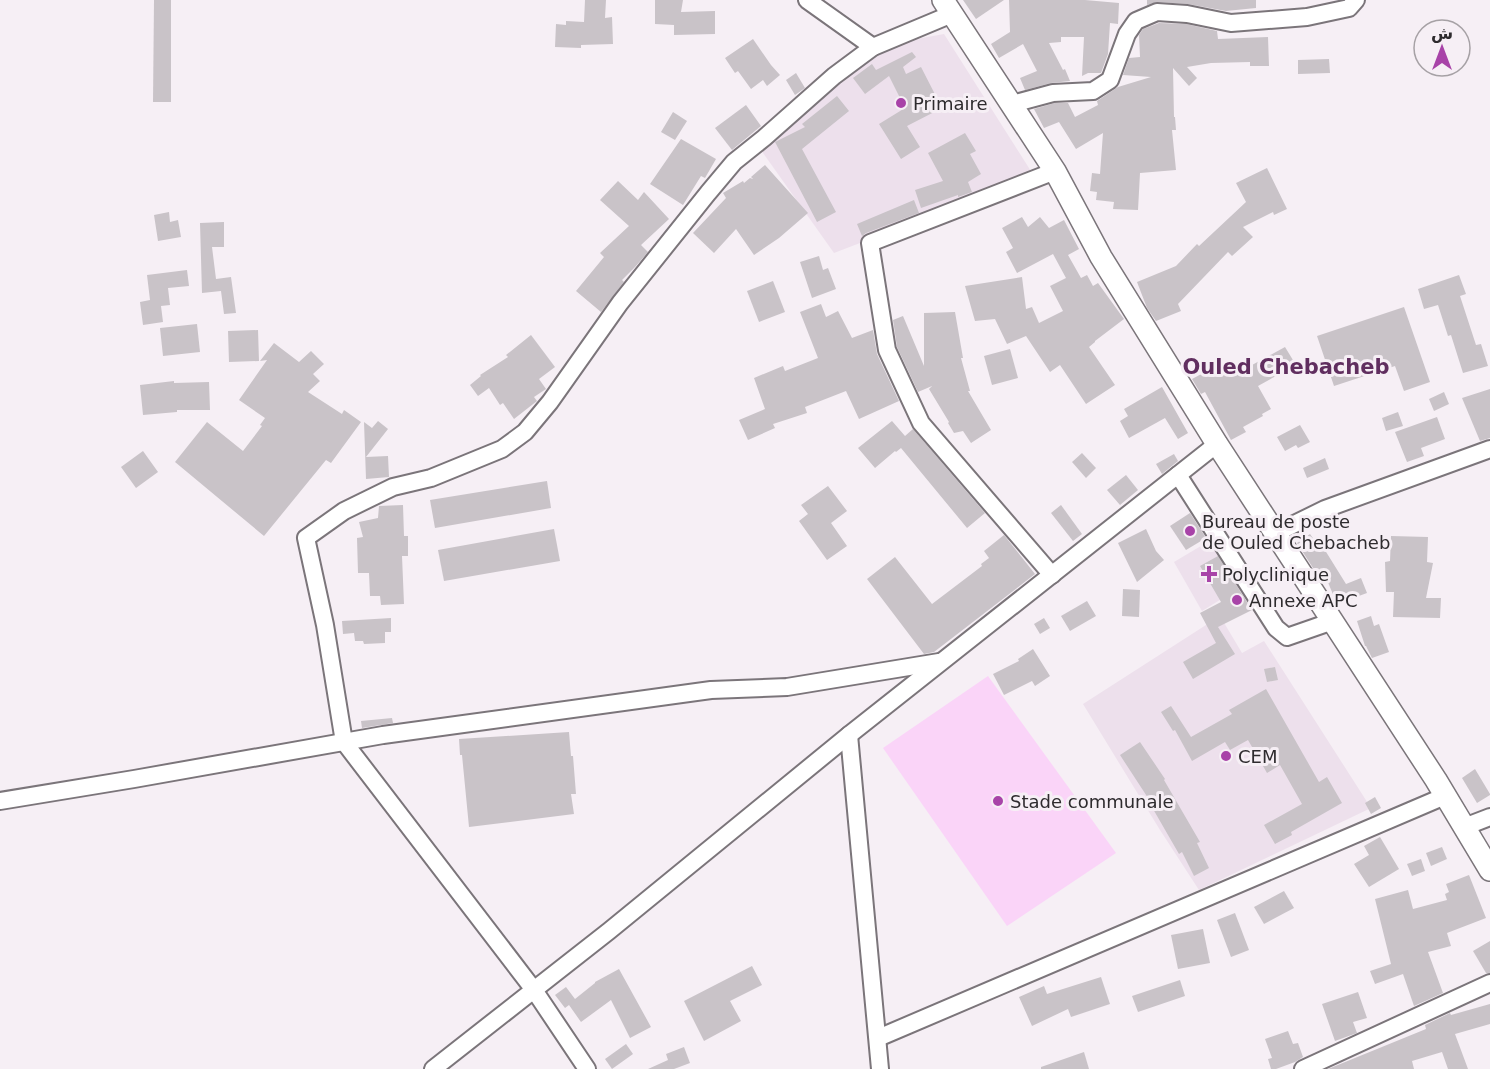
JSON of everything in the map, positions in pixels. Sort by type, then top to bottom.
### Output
[{"type":"main road","points":[[947,7],[1055,171],[1101,257],[1217,444],[1487,860]]},
{"type":"street","points":[[807,0],[873,47]]},
{"type":"street","points":[[1012,104],[1053,93],[1093,91],[1110,80],[1127,34],[1136,21],[1157,12],[1187,14],[1231,23],[1307,17],[1349,8],[1356,0]]},
{"type":"street","points":[[587,1069],[534,990],[344,741],[325,625],[306,538],[344,511],[393,488],[431,478],[502,449],[525,432],[550,402],[627,294],[734,162],[765,138],[834,76],[873,47],[947,7]]},
{"type":"street","points":[[1052,575],[921,423],[887,350],[870,243],[1055,171]]},
{"type":"street","points":[[433,1069],[627,916],[849,735],[1217,444]]},
{"type":"street","points":[[1276,533],[1325,509],[1490,449]]},
{"type":"street","points":[[1178,475],[1276,628],[1287,637],[1333,621]]},
{"type":"street","points":[[0,801],[383,735],[711,690],[787,687],[941,662]]},
{"type":"street","points":[[849,735],[880,1069]]},
{"type":"street","points":[[878,1038],[1445,796]]},
{"type":"street","points":[[1464,827],[1490,817]]},
{"type":"street","points":[[1303,1069],[1490,983]]},
{"type":"shaded area","name":"Primaire","points":[[944,34],[1034,176],[834,253],[761,150],[873,47]]},
{"type":"shaded area","name":"Polyclinique","points":[[1216,537],[1244,585],[1202,611],[1174,562]]},
{"type":"shaded area","name":"CEM","points":[[1220,616],[1242,653],[1264,641],[1371,808],[1199,890],[1083,704]]},
{"type":"shaded area","name":"Stade communale","points":[[988,676],[1116,853],[1007,926],[883,748]]},
{"type":"building","points":[[154,0],[171,0],[171,102],[153,102]]},
{"type":"building","points":[[585,0],[606,0],[605,18],[612,17],[613,44],[581,45],[581,48],[555,47],[556,24],[566,25],[566,21],[584,22]]},
{"type":"building","points":[[655,0],[683,0],[681,12],[715,11],[715,34],[674,35],[674,25],[655,24]]},
{"type":"building","points":[[963,0],[1004,0],[976,19]]},
{"type":"building","points":[[1009,0],[1085,0],[1119,3],[1118,24],[1110,23],[1108,54],[1101,73],[1088,73],[1082,76],[1084,37],[1061,37],[1061,42],[1049,43],[1070,81],[1025,90],[1020,78],[1037,71],[1023,44],[999,58],[991,44],[1010,32]]},
{"type":"building","points":[[1147,0],[1256,0],[1256,8],[1226,11],[1188,4],[1157,2],[1147,5]]},
{"type":"building","points":[[1159,23],[1186,24],[1217,31],[1218,39],[1268,37],[1269,66],[1250,66],[1250,62],[1211,63],[1187,67],[1197,78],[1189,86],[1173,68],[1176,130],[1172,130],[1176,170],[1140,173],[1138,210],[1113,209],[1114,202],[1096,200],[1097,192],[1090,191],[1092,173],[1100,174],[1103,133],[1076,149],[1059,122],[1044,128],[1034,109],[1055,103],[1068,103],[1075,117],[1098,105],[1097,101],[1118,87],[1151,77],[1123,75],[1129,58],[1140,57],[1139,35],[1143,29]]},
{"type":"building","points":[[753,39],[780,75],[767,86],[763,80],[751,89],[738,71],[735,73],[725,58]]},
{"type":"building","points":[[912,52],[916,57],[903,67],[906,74],[921,67],[942,108],[907,126],[920,147],[901,159],[879,124],[905,108],[889,76],[865,94],[853,78],[872,64],[876,70]]},
{"type":"building","points":[[1329,59],[1330,73],[1298,74],[1298,60]]},
{"type":"building","points":[[796,73],[805,88],[795,95],[786,80]]},
{"type":"building","points":[[837,96],[849,111],[802,149],[836,212],[817,222],[775,142],[805,127],[802,124]]},
{"type":"building","points":[[746,105],[761,126],[732,150],[715,128]]},
{"type":"building","points":[[673,112],[687,121],[675,140],[661,132]]},
{"type":"building","points":[[965,133],[976,151],[970,154],[981,174],[968,182],[972,192],[921,208],[915,190],[943,181],[928,153]]},
{"type":"building","points":[[681,139],[716,159],[705,178],[701,176],[683,205],[650,184]]},
{"type":"building","points":[[765,165],[808,213],[779,238],[754,255],[736,229],[714,253],[693,233],[726,198],[723,193],[743,181],[744,183],[750,178],[753,179],[751,177]]},
{"type":"building","points":[[1267,168],[1287,209],[1274,215],[1273,212],[1243,227],[1253,237],[1232,256],[1228,252],[1178,304],[1181,311],[1156,321],[1147,308],[1137,282],[1176,266],[1197,244],[1199,246],[1246,202],[1236,183]]},
{"type":"building","points":[[618,181],[638,200],[644,192],[669,219],[641,245],[648,252],[622,280],[624,282],[601,312],[576,291],[604,257],[600,253],[629,226],[600,200]]},
{"type":"building","points":[[914,200],[919,213],[862,236],[857,224]]},
{"type":"building","points":[[169,212],[170,222],[178,220],[181,237],[158,241],[154,215]]},
{"type":"building","points":[[1022,217],[1028,227],[1040,217],[1049,228],[1064,220],[1079,249],[1068,255],[1081,278],[1087,275],[1093,286],[1098,283],[1124,319],[1089,347],[1115,385],[1086,404],[1060,365],[1050,372],[1026,336],[1007,344],[995,319],[975,321],[965,286],[1022,277],[1026,309],[1032,307],[1039,323],[1063,311],[1050,286],[1066,278],[1053,254],[1017,273],[1006,252],[1013,248],[1002,228]]},
{"type":"building","points":[[224,222],[224,247],[212,247],[216,279],[231,277],[236,313],[224,314],[221,291],[202,293],[200,223]]},
{"type":"building","points":[[819,256],[823,270],[828,268],[836,289],[812,298],[800,262]]},
{"type":"building","points":[[187,270],[189,286],[168,288],[170,305],[161,306],[163,322],[143,325],[140,302],[150,300],[147,275]]},
{"type":"building","points":[[1459,275],[1466,294],[1460,296],[1476,345],[1481,344],[1488,366],[1463,373],[1451,335],[1448,336],[1438,305],[1424,309],[1418,289]]},
{"type":"building","points":[[773,281],[785,312],[759,322],[747,291]]},
{"type":"building","points":[[821,304],[826,317],[838,311],[852,338],[873,330],[877,354],[899,401],[859,419],[846,391],[805,407],[807,413],[773,424],[775,428],[748,440],[739,420],[765,409],[754,378],[783,366],[785,371],[818,358],[800,312]]},
{"type":"building","points":[[1404,307],[1430,382],[1404,391],[1395,366],[1334,386],[1317,336]]},
{"type":"building","points":[[955,312],[963,358],[961,358],[970,391],[968,391],[991,430],[971,443],[963,431],[954,433],[929,389],[932,386],[918,392],[897,347],[893,320],[903,316],[924,366],[924,313]]},
{"type":"building","points":[[197,324],[200,352],[163,356],[160,328]]},
{"type":"building","points":[[258,330],[259,361],[229,362],[228,331]]},
{"type":"building","points":[[531,335],[555,367],[539,379],[546,389],[534,397],[537,401],[514,419],[503,403],[500,405],[489,388],[478,396],[470,385],[480,375],[508,357],[506,355]]},
{"type":"building","points":[[274,343],[299,362],[311,351],[324,364],[313,374],[320,381],[308,392],[342,414],[344,410],[361,422],[331,463],[326,460],[264,536],[175,462],[207,422],[243,451],[262,426],[260,425],[265,418],[239,400],[267,360],[260,361]]},
{"type":"building","points":[[1285,347],[1296,365],[1258,386],[1271,409],[1243,427],[1246,432],[1231,440],[1205,392],[1201,394],[1192,379],[1224,362],[1232,376]]},
{"type":"building","points":[[1010,349],[1018,378],[992,385],[984,356]]},
{"type":"building","points":[[174,381],[174,383],[209,382],[210,410],[177,410],[177,412],[143,415],[140,385]]},
{"type":"building","points":[[1162,387],[1188,433],[1178,439],[1165,418],[1129,438],[1120,421],[1128,416],[1124,409]]},
{"type":"building","points":[[1490,389],[1490,438],[1480,441],[1462,398]]},
{"type":"building","points":[[1444,392],[1449,404],[1434,411],[1429,399]]},
{"type":"building","points":[[1398,412],[1403,426],[1386,431],[1382,418]]},
{"type":"building","points":[[1437,417],[1445,439],[1421,448],[1424,456],[1407,462],[1395,432]]},
{"type":"building","points":[[378,421],[388,429],[366,457],[388,456],[389,477],[366,479],[364,422],[372,428]]},
{"type":"building","points":[[892,421],[905,436],[913,429],[985,513],[967,528],[901,448],[875,468],[858,448]]},
{"type":"building","points":[[1300,425],[1310,442],[1298,448],[1296,445],[1285,451],[1277,437]]},
{"type":"building","points":[[143,451],[158,472],[136,488],[121,467]]},
{"type":"building","points":[[1082,453],[1096,468],[1086,478],[1072,462]]},
{"type":"building","points":[[1174,454],[1178,461],[1162,474],[1156,464]]},
{"type":"building","points":[[1325,458],[1329,469],[1307,478],[1303,468]]},
{"type":"building","points":[[1126,475],[1138,490],[1120,505],[1107,490]]},
{"type":"building","points":[[547,481],[551,508],[435,528],[430,500]]},
{"type":"building","points":[[828,486],[847,511],[831,523],[847,546],[827,560],[799,521],[808,514],[801,505]]},
{"type":"building","points":[[403,505],[404,536],[408,536],[408,556],[402,556],[404,604],[381,605],[380,596],[370,596],[369,573],[358,573],[357,538],[363,537],[359,522],[378,518],[379,506]]},
{"type":"building","points":[[1061,505],[1082,534],[1073,541],[1051,513]]},
{"type":"building","name":"Bureau de poste de Ouled Chebacheb","points":[[1190,513],[1206,538],[1186,550],[1170,526]]},
{"type":"building","points":[[554,529],[560,561],[444,581],[438,550]]},
{"type":"building","points":[[1146,529],[1156,551],[1164,560],[1137,582],[1118,543]]},
{"type":"building","points":[[1310,534],[1320,548],[1323,547],[1346,584],[1361,578],[1367,593],[1337,604],[1327,580],[1322,582],[1297,543]]},
{"type":"building","points":[[1004,535],[1035,574],[934,652],[924,654],[867,579],[895,557],[932,604],[982,566],[981,564],[989,558],[984,551]]},
{"type":"building","points":[[1391,536],[1428,537],[1427,562],[1433,563],[1426,598],[1441,598],[1440,618],[1393,617],[1394,592],[1386,592],[1385,562],[1390,561]]},
{"type":"building","points":[[1218,556],[1252,610],[1218,627],[1235,654],[1193,679],[1183,662],[1216,643],[1200,613],[1221,602],[1200,566]]},
{"type":"building","points":[[1123,589],[1140,590],[1139,617],[1122,616]]},
{"type":"building","points":[[1087,601],[1096,616],[1070,631],[1061,616]]},
{"type":"building","points":[[1371,616],[1374,626],[1379,624],[1389,652],[1372,658],[1365,646],[1357,621]]},
{"type":"building","points":[[391,618],[391,632],[385,632],[385,643],[364,644],[363,641],[355,641],[354,633],[343,634],[342,621]]},
{"type":"building","points":[[1044,618],[1050,628],[1040,634],[1034,624]]},
{"type":"building","points":[[1033,649],[1050,676],[1035,686],[1032,681],[1004,695],[993,674],[1019,661],[1018,659]]},
{"type":"building","points":[[1275,667],[1278,680],[1267,682],[1264,669]]},
{"type":"building","points":[[1266,689],[1319,782],[1327,777],[1342,803],[1291,832],[1292,835],[1275,844],[1264,825],[1302,804],[1280,765],[1267,773],[1248,740],[1230,750],[1225,742],[1192,761],[1175,730],[1173,731],[1161,712],[1171,706],[1191,737],[1232,714],[1229,710]]},
{"type":"building","points":[[392,718],[393,723],[362,728],[361,721]]},
{"type":"building","points":[[569,732],[576,794],[571,794],[574,814],[469,827],[459,739]]},
{"type":"building","points":[[1140,742],[1165,779],[1200,842],[1197,843],[1209,868],[1194,876],[1182,852],[1179,854],[1150,801],[1120,755]]},
{"type":"building","points":[[1475,769],[1490,794],[1477,803],[1462,778]]},
{"type":"building","points":[[1375,797],[1381,808],[1371,814],[1365,803]]},
{"type":"building","points":[[1380,837],[1399,869],[1369,887],[1354,864],[1369,855],[1364,846]]},
{"type":"building","points":[[1442,847],[1447,859],[1431,866],[1426,853]]},
{"type":"building","points":[[1421,859],[1425,871],[1412,876],[1407,864]]},
{"type":"building","points":[[1469,875],[1486,918],[1447,933],[1451,946],[1428,952],[1443,993],[1414,1006],[1403,974],[1375,984],[1370,971],[1391,964],[1375,899],[1408,890],[1413,909],[1447,900],[1445,894],[1449,892],[1446,884]]},
{"type":"building","points":[[1284,891],[1294,908],[1264,924],[1254,907]]},
{"type":"building","points":[[1235,913],[1249,950],[1231,957],[1217,920]]},
{"type":"building","points":[[1203,929],[1210,963],[1178,969],[1171,935]]},
{"type":"building","points":[[1490,941],[1490,973],[1486,973],[1473,951]]},
{"type":"building","points":[[752,966],[762,985],[730,1001],[741,1021],[704,1041],[684,1001]]},
{"type":"building","points":[[619,969],[651,1027],[630,1038],[611,1000],[581,1022],[569,1005],[565,1008],[555,995],[566,987],[575,999],[595,982]]},
{"type":"building","points":[[1101,977],[1110,1004],[1071,1017],[1068,1009],[1032,1026],[1019,997],[1044,986],[1047,994]]},
{"type":"building","points":[[1180,980],[1185,996],[1138,1012],[1132,996]]},
{"type":"building","points":[[1358,992],[1367,1018],[1353,1022],[1357,1033],[1335,1041],[1322,1004]]},
{"type":"building","points":[[1490,1004],[1490,1024],[1455,1034],[1468,1069],[1448,1069],[1442,1052],[1412,1061],[1414,1069],[1328,1069],[1426,1029],[1425,1025],[1450,1013],[1451,1015]]},
{"type":"building","points":[[1288,1031],[1293,1044],[1298,1043],[1303,1057],[1295,1062],[1271,1069],[1268,1059],[1272,1058],[1265,1039]]},
{"type":"building","points":[[626,1044],[633,1054],[612,1069],[605,1059]]},
{"type":"building","points":[[684,1047],[690,1063],[674,1069],[648,1069],[668,1060],[666,1054]]},
{"type":"building","points":[[1084,1052],[1089,1069],[1041,1069],[1041,1067]]},
{"type":"place","name":"Primaire","points":[[901,103]]},
{"type":"place","name":"Bureau de poste de Ouled Chebacheb","points":[[1190,531]]},
{"type":"place","name":"Polyclinique","points":[[1209,574]]},
{"type":"place","name":"Annexe APC","points":[[1237,600]]},
{"type":"place","name":"CEM","points":[[1226,756]]},
{"type":"place","name":"Stade communale","points":[[998,801]]},
{"type":"district","name":"Ouled Chebacheb","points":[[1286,367]]}]
